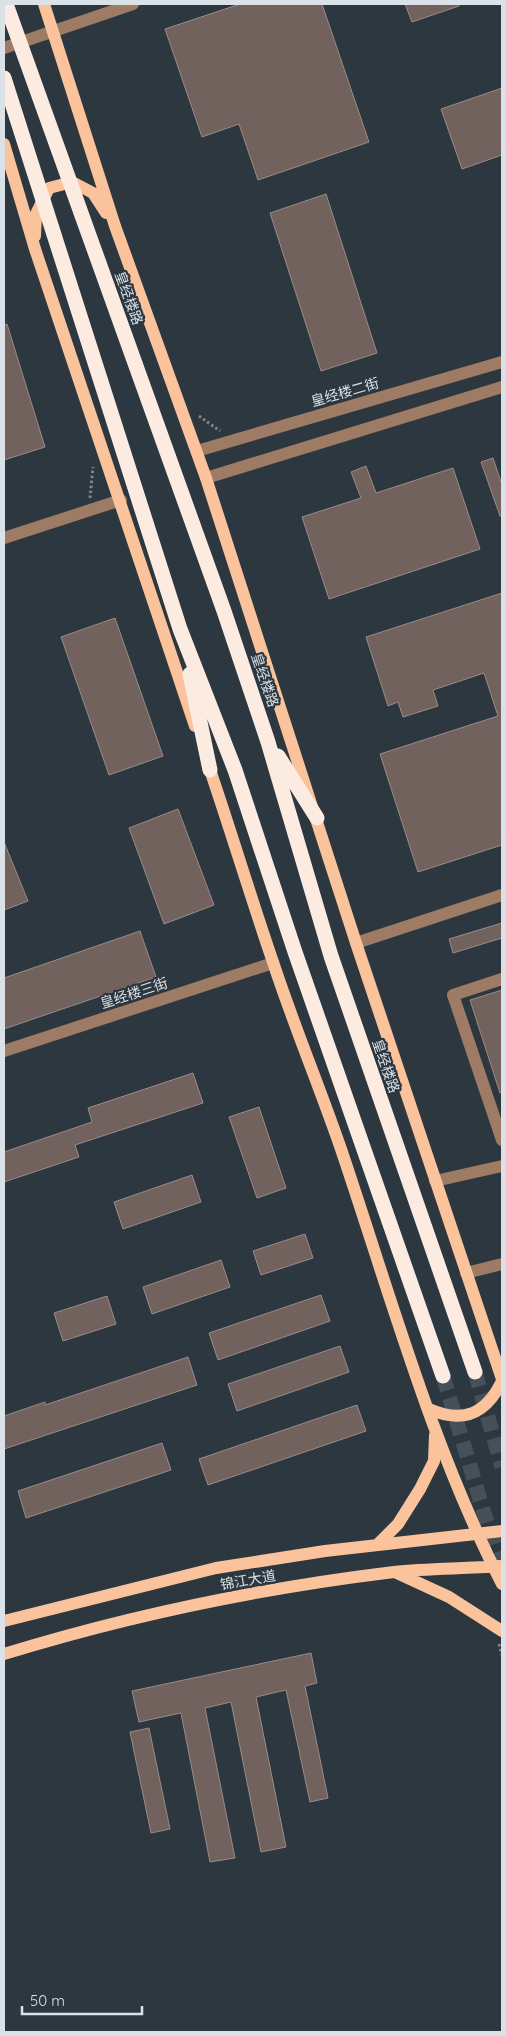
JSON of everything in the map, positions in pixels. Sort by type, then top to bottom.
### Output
[{"type":"highway","name":"皇经楼路","points":[[9,9],[224,611],[268,742],[331,956],[475,1372]]},
{"type":"highway","points":[[4,78],[180,629],[235,770],[295,952],[443,1376]]},
{"type":"highway","points":[[180,629],[210,770]]},
{"type":"highway","points":[[268,742],[317,818]]},
{"type":"main road","points":[[44,4],[114,226],[206,478],[356,943],[502,1380],[489,1403],[475,1412],[446,1416],[429,1409]]},
{"type":"main road","points":[[4,144],[35,249],[121,500],[273,963],[342,1151],[398,1324],[436,1432],[478,1533],[498,1566],[502,1584]]},
{"type":"main road","points":[[35,249],[36,214],[49,188],[72,182],[93,193],[114,226]]},
{"type":"main road","points":[[377,1545],[398,1524],[420,1489],[434,1461],[436,1432]]},
{"type":"main road","name":"锦江大道","points":[[4,1621],[216,1568],[377,1545],[502,1531]]},
{"type":"main road","name":"锦江大道","points":[[4,1654],[101,1626],[242,1595],[395,1572],[498,1566]]},
{"type":"main road","points":[[395,1572],[449,1597],[502,1631]]},
{"type":"street","points":[[4,48],[133,4]]},
{"type":"street","name":"皇经楼二街","points":[[196,451],[502,362]]},
{"type":"street","points":[[206,478],[502,387]]},
{"type":"street","points":[[4,538],[121,500]]},
{"type":"street","points":[[356,943],[502,895]]},
{"type":"street","name":"皇经楼三街","points":[[4,1052],[273,963]]},
{"type":"street","points":[[502,979],[454,995],[502,1140]]},
{"type":"street","points":[[435,1181],[502,1166]]},
{"type":"street","points":[[466,1273],[502,1264]]},
{"type":"building","points":[[240,4],[322,4],[369,142],[258,180],[239,124],[202,137],[165,29]]},
{"type":"building","points":[[405,4],[459,4],[459,6],[412,22]]},
{"type":"building","points":[[502,88],[502,155],[462,169],[441,109]]},
{"type":"building","points":[[326,194],[377,353],[321,371],[270,213]]},
{"type":"building","points":[[7,324],[45,447],[4,460],[4,325]]},
{"type":"building","points":[[493,458],[502,485],[502,516],[500,516],[481,462]]},
{"type":"building","points":[[366,466],[376,493],[453,468],[480,549],[329,599],[302,517],[361,498],[351,472]]},
{"type":"building","points":[[502,593],[502,845],[418,872],[380,754],[498,716],[484,673],[433,690],[438,706],[403,717],[398,702],[388,706],[366,637]]},
{"type":"building","points":[[115,618],[163,756],[109,775],[61,637]]},
{"type":"building","points":[[178,809],[214,905],[164,924],[129,828]]},
{"type":"building","points":[[4,842],[28,901],[4,910]]},
{"type":"building","points":[[502,923],[502,938],[453,953],[449,939]]},
{"type":"building","points":[[140,931],[156,977],[4,1029],[4,978]]},
{"type":"building","points":[[502,990],[502,1092],[500,1093],[470,1000]]},
{"type":"building","points":[[193,1073],[203,1103],[75,1145],[79,1157],[4,1182],[4,1152],[92,1122],[88,1108]]},
{"type":"building","points":[[259,1107],[286,1188],[257,1198],[229,1117]]},
{"type":"building","points":[[192,1175],[201,1202],[123,1229],[114,1202]]},
{"type":"building","points":[[305,1234],[313,1258],[261,1275],[253,1251]]},
{"type":"building","points":[[221,1260],[230,1287],[152,1314],[143,1287]]},
{"type":"building","points":[[321,1295],[330,1321],[218,1360],[209,1333]]},
{"type":"building","points":[[107,1296],[116,1324],[63,1341],[54,1313]]},
{"type":"building","points":[[340,1346],[349,1372],[237,1411],[228,1384]]},
{"type":"building","points":[[188,1357],[197,1385],[4,1449],[4,1416],[45,1402],[45,1405]]},
{"type":"building","points":[[357,1405],[366,1431],[208,1485],[199,1459]]},
{"type":"building","points":[[162,1443],[171,1470],[26,1518],[18,1491]]},
{"type":"building","points":[[311,1653],[317,1683],[305,1686],[328,1798],[310,1802],[286,1690],[256,1697],[286,1847],[261,1852],[231,1702],[205,1708],[235,1858],[210,1862],[181,1713],[139,1722],[132,1691]]},
{"type":"building","points":[[149,1728],[170,1829],[151,1833],[130,1732]]},
{"type":"tunnel","points":[[475,1372],[502,1467]]},
{"type":"tunnel","points":[[443,1376],[502,1566]]}]
